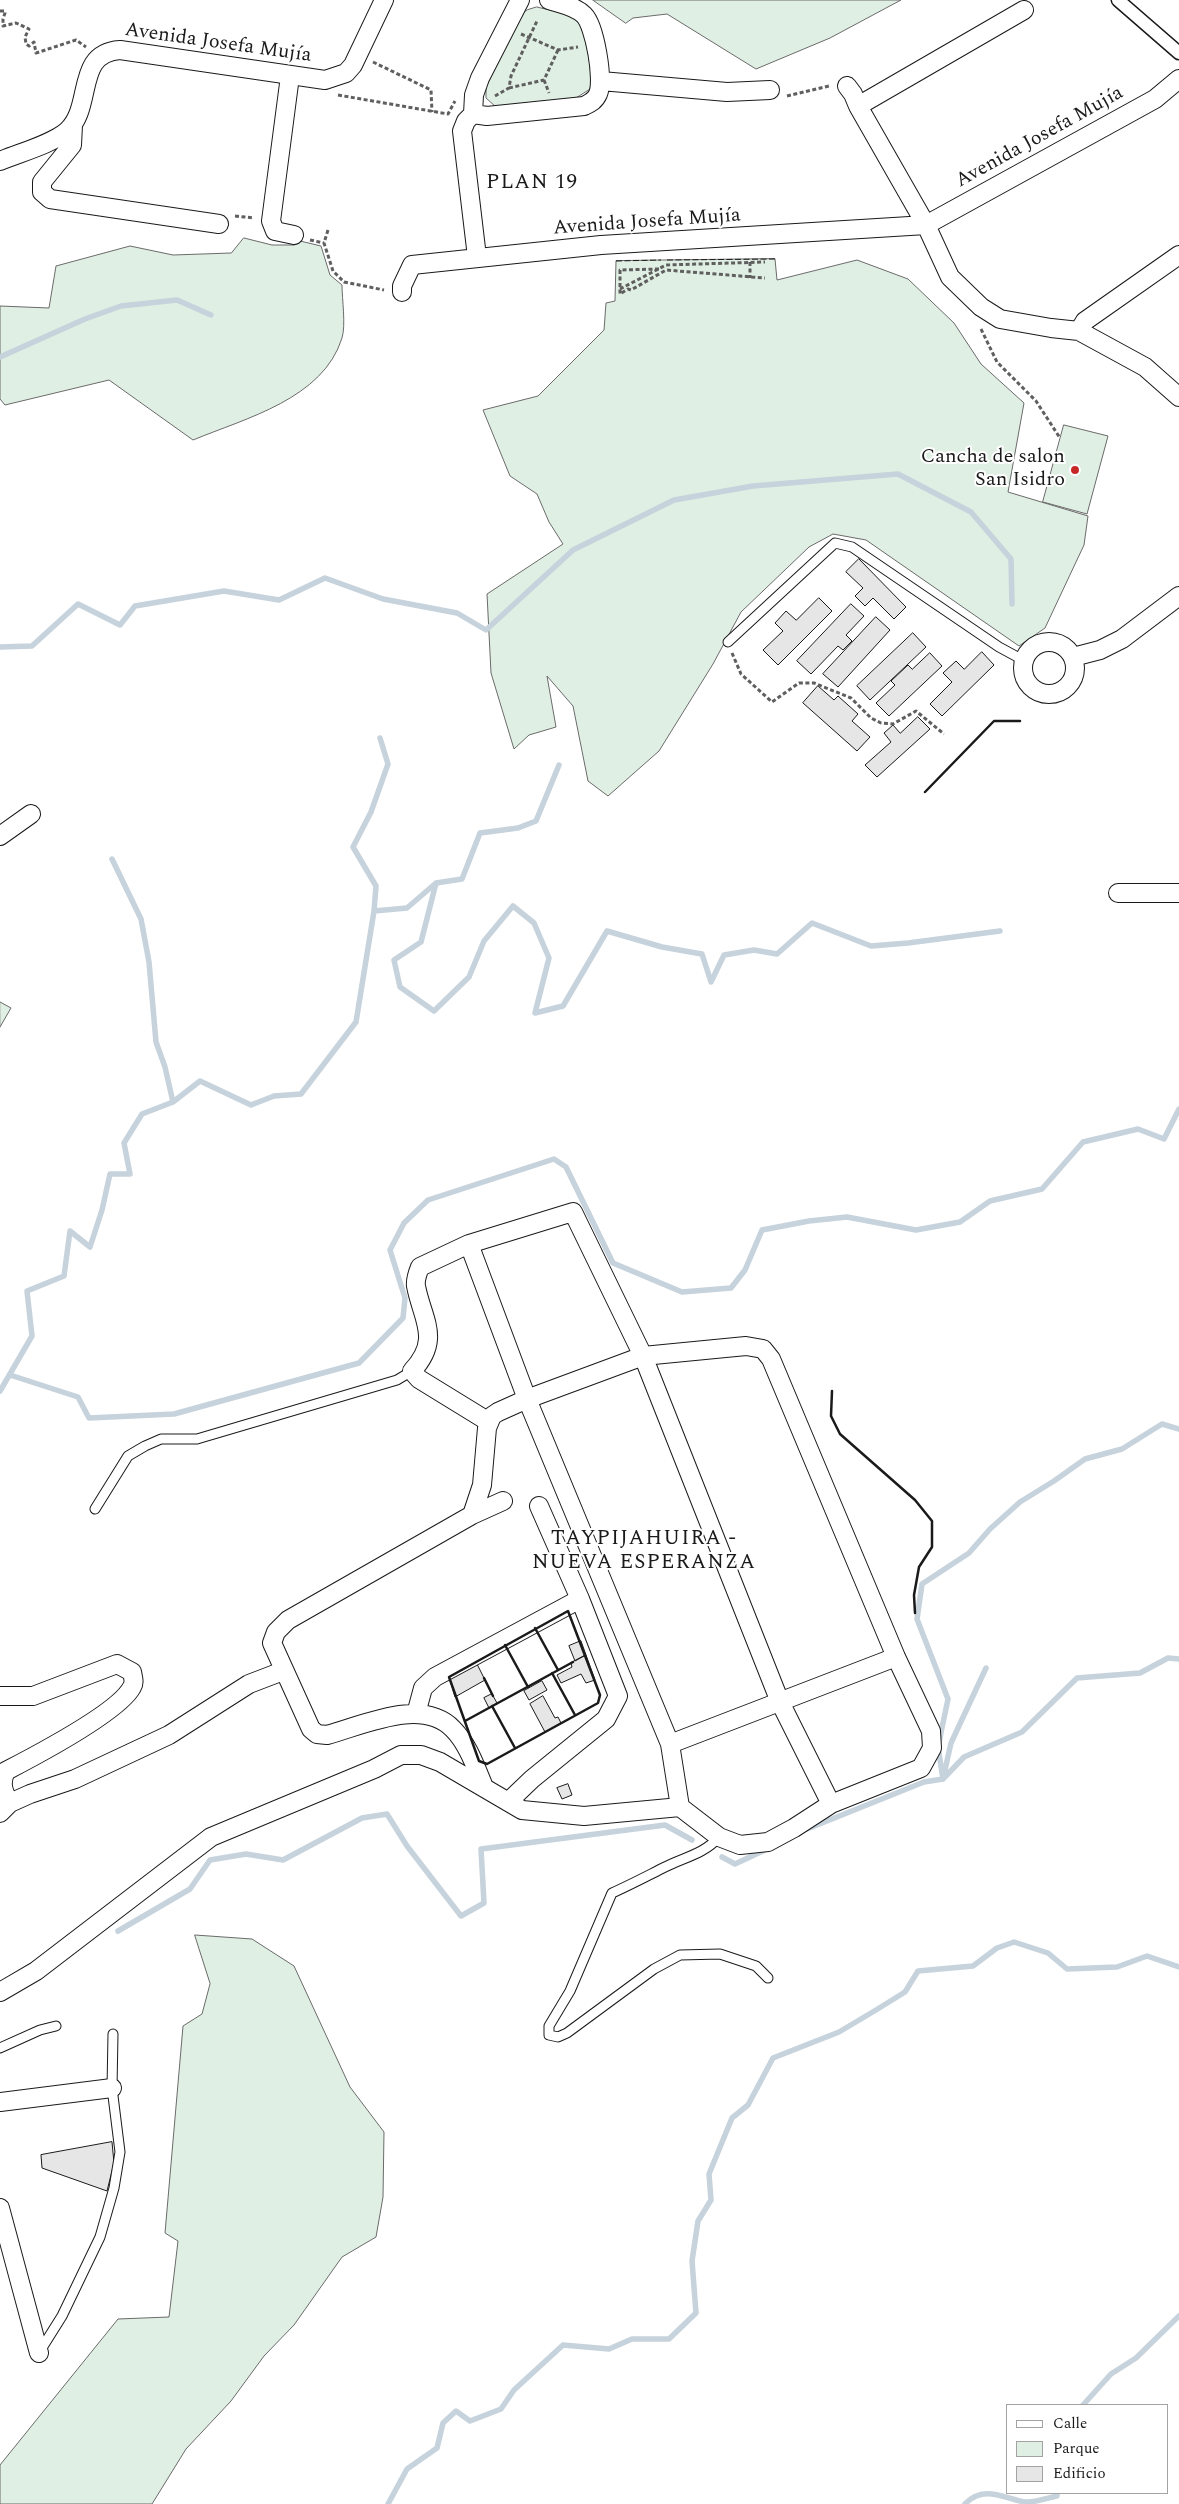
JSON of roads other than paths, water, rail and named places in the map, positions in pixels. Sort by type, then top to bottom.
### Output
[{"type":"street","name":"Avenida Josefa Mujía","points":[[73,125],[92,66],[103,53],[120,50],[325,80],[346,73],[352,65],[384,0]]},
{"type":"street","points":[[476,257],[462,131],[466,121],[473,114],[474,95],[480,78],[520,0]]},
{"type":"street","points":[[473,114],[487,116],[584,106],[592,102],[597,96],[601,81],[587,19],[576,9],[549,0]]},
{"type":"street","points":[[1118,0],[1179,53]]},
{"type":"street","points":[[858,106],[1024,10]]},
{"type":"street","points":[[290,76],[271,221],[275,231],[294,235]]},
{"type":"street","name":"Avenida Josefa Mujía","points":[[402,292],[402,286],[412,265],[601,245],[926,225],[1155,99],[1179,79]]},
{"type":"street","points":[[601,81],[727,92],[770,90]]},
{"type":"street","points":[[847,86],[926,225],[950,277],[981,307],[1000,319],[1079,331],[1145,367],[1179,397]]},
{"type":"street","points":[[0,161],[60,136],[73,125]]},
{"type":"street","points":[[73,125],[72,145],[42,182],[42,192],[45,196],[50,199],[223,220]]},
{"type":"street","points":[[1079,331],[1085,321],[1179,255]]},
{"type":"street","points":[[1072,656],[1100,650],[1122,639],[1179,596]]},
{"type":"street","points":[[1042,642],[1060,644],[1072,656],[1075,665],[1072,682],[1059,693],[1051,695],[1042,694],[1028,685],[1022,669],[1023,660],[1027,652],[1042,642]]},
{"type":"street","points":[[0,836],[31,814]]},
{"type":"street","points":[[1118,893],[1179,893]]},
{"type":"street","points":[[489,1422],[419,1379],[412,1371],[424,1351],[429,1333],[426,1315],[416,1284],[420,1267],[469,1244],[573,1212],[643,1356],[780,1702],[831,1804]]},
{"type":"street","points":[[469,1244],[527,1399],[670,1744],[680,1807]]},
{"type":"street","points":[[0,1992],[36,1971],[211,1837],[374,1769],[401,1754],[421,1755],[440,1762],[522,1810],[584,1816],[680,1807],[719,1837],[740,1845],[768,1842],[831,1804],[921,1768],[932,1748],[931,1731],[896,1657],[772,1359],[763,1349],[746,1346],[643,1356],[527,1399],[498,1412],[489,1422],[482,1485],[472,1515]]},
{"type":"street","points":[[484,1787],[473,1762],[453,1729],[439,1717],[416,1714],[402,1715],[328,1734],[317,1734],[311,1728],[283,1671],[272,1643],[276,1632],[288,1620],[472,1515],[503,1501]]},
{"type":"street","points":[[508,1802],[532,1779],[606,1719],[616,1704],[618,1696],[580,1599],[539,1506]]},
{"type":"street","points":[[416,1714],[423,1688],[435,1677],[580,1599]]},
{"type":"street","points":[[670,1744],[896,1657]]},
{"type":"street","points":[[0,1696],[33,1696],[117,1664],[132,1672],[134,1680],[132,1688],[120,1700],[82,1728],[6,1771],[1,1778],[5,1808],[75,1779],[169,1735],[249,1684],[283,1671]]},
{"type":"street","points":[[0,2102],[112,2088]]},
{"type":"street","points":[[1,2217],[39,2353]]},
{"type":"lane","points":[[728,642],[835,543],[852,547],[999,647],[1023,660]]},
{"type":"lane","points":[[95,1510],[128,1456],[145,1446],[161,1439],[196,1439],[397,1380],[412,1371]]},
{"type":"lane","points":[[719,1837],[711,1846],[696,1855],[667,1866],[612,1893],[570,1991],[549,2026],[549,2035],[558,2037],[567,2033],[654,1969],[680,1955],[720,1954],[756,1966],[768,1978]]},
{"type":"lane","points":[[0,2048],[40,2030],[56,2026]]},
{"type":"lane","points":[[39,2353],[62,2316],[88,2264],[100,2237],[114,2188],[120,2152],[112,2088],[112,2034]]},
{"type":"waterway","points":[[0,357],[85,319],[121,306],[177,300],[211,315]]},
{"type":"waterway","points":[[0,647],[32,646],[78,604],[120,625],[135,606],[224,591],[279,600],[325,578],[383,599],[457,613],[486,630],[573,550],[674,500],[753,486],[898,474],[971,512],[1011,559],[1012,604]]},
{"type":"waterway","points":[[374,911],[376,886],[353,847],[371,812],[388,764],[380,738]]},
{"type":"waterway","points":[[0,1391],[32,1336],[27,1291],[64,1276],[70,1231],[90,1247],[102,1210],[110,1174],[130,1174],[124,1143],[142,1114],[173,1102],[200,1081],[251,1105],[274,1096],[301,1094],[356,1022],[374,911],[407,908],[436,883],[462,879],[480,833],[518,828],[536,821],[559,765]]},
{"type":"waterway","points":[[112,859],[141,919],[149,962],[156,1042],[165,1067],[173,1102]]},
{"type":"waterway","points":[[436,883],[421,942],[394,960],[400,987],[434,1011],[469,977],[484,941],[513,906],[534,923],[549,958],[535,1013],[563,1006],[607,931],[662,947],[702,954],[711,982],[724,955],[754,950],[777,954],[812,923],[871,946],[1000,931]]},
{"type":"waterway","points":[[10,1375],[78,1397],[89,1418],[174,1414],[359,1363],[403,1318],[405,1298],[390,1250],[404,1223],[428,1200],[554,1159],[566,1167],[613,1263],[682,1292],[731,1288],[745,1270],[762,1230],[809,1221],[847,1217],[916,1230],[960,1222],[990,1201],[1042,1189],[1083,1142],[1138,1129],[1164,1139],[1179,1109]]},
{"type":"waterway","points":[[943,1779],[938,1747],[948,1699],[917,1619],[922,1584],[969,1553],[990,1529],[1020,1502],[1085,1459],[1122,1449],[1162,1424],[1179,1429]]},
{"type":"waterway","points":[[943,1779],[964,1757],[1022,1732],[1077,1678],[1140,1673],[1168,1658],[1179,1659]]},
{"type":"waterway","points":[[807,1829],[924,1782],[943,1779],[951,1743],[986,1668]]},
{"type":"waterway","points":[[118,1931],[190,1889],[210,1860],[246,1854],[283,1860],[362,1818],[387,1814],[407,1846],[461,1916],[484,1903],[481,1849],[665,1825],[692,1840]]},
{"type":"waterway","points":[[722,1857],[735,1864],[767,1849]]},
{"type":"waterway","points":[[388,2504],[407,2469],[437,2448],[443,2423],[456,2411],[470,2421],[501,2409],[514,2390],[563,2345],[609,2349],[632,2339],[669,2339],[696,2313],[692,2261],[698,2221],[711,2200],[709,2174],[732,2118],[748,2105],[773,2058],[839,2032],[876,2010],[905,1992],[918,1971],[973,1966],[997,1948],[1014,1942],[1048,1953],[1067,1969],[1117,1967],[1147,1956],[1179,1967]]},
{"type":"waterway","points":[[1084,2404],[1111,2374],[1136,2358],[1179,2316]]},
{"type":"waterway","points":[[965,2504],[972,2498],[987,2494],[995,2494],[1025,2502],[1057,2496],[1057,2494]]},
{"type":"place","name":"Cancha de salon San Isidro","points":[[1075,470]]},
{"type":"district","name":"PLAN 19","points":[[532,184]]},
{"type":"district","name":"TAYPIJAHUIRA - NUEVA ESPERANZA","points":[[644,1552]]}]
